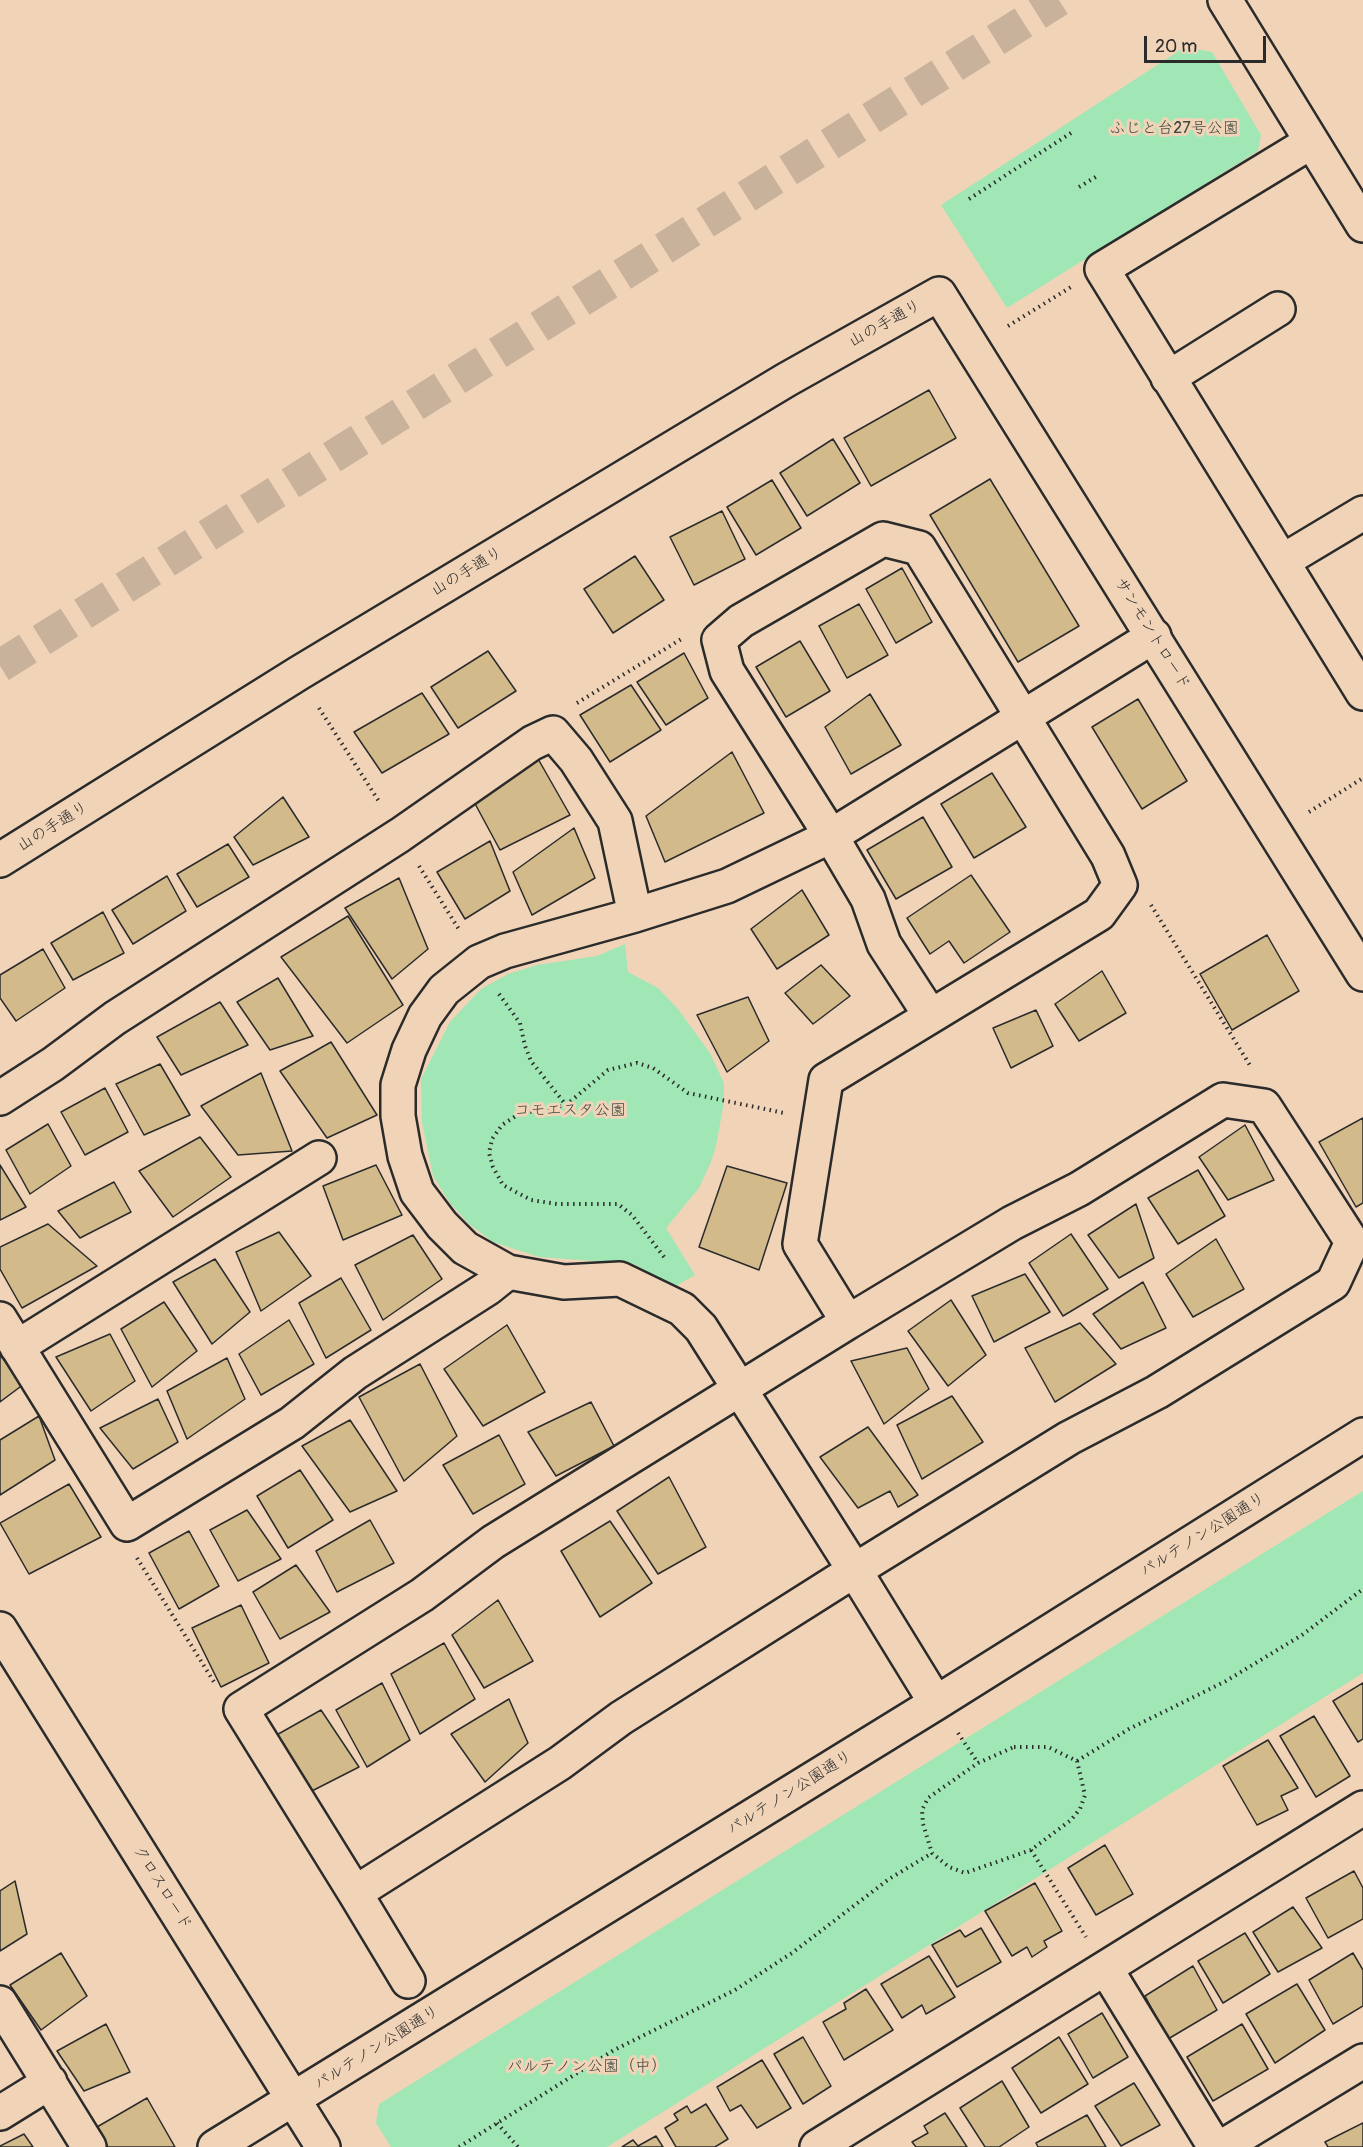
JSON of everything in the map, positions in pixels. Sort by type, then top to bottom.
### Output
[{"type":"street","points":[[1225,0],[1363,225]]},
{"type":"street","points":[[1311,142],[1102,269],[1363,693]]},
{"type":"street","name":"サンモントロード","points":[[939,294],[1363,974]]},
{"type":"street","name":"山の手通り","points":[[0,860],[319,660],[786,380],[939,294]]},
{"type":"street","points":[[1168,378],[1278,309]]},
{"type":"street","points":[[1283,561],[1363,513]]},
{"type":"street","points":[[848,1322],[800,1244],[826,1080],[1099,914],[1120,885],[1108,856],[919,548],[883,539],[741,621],[719,640],[727,671],[831,836],[868,899],[884,944],[930,1015]]},
{"type":"street","points":[[946,1715],[701,1328],[682,1309],[620,1279],[564,1282],[508,1272],[465,1248],[442,1225],[417,1192],[405,1156],[398,1116],[398,1085],[409,1050],[425,1016],[444,990],[479,962],[505,951],[635,915],[727,886],[831,836],[1154,636]]},
{"type":"street","points":[[0,1098],[53,1064],[115,1018],[400,835],[532,743],[553,734],[576,760],[615,821],[635,915]]},
{"type":"street","points":[[355,1893],[560,1763],[621,1718],[855,1571],[1069,1438],[1157,1392],[1333,1283],[1352,1242],[1264,1106],[1223,1100],[1079,1189],[1012,1223],[493,1542],[422,1595],[241,1709],[408,1981]]},
{"type":"street","points":[[17,1347],[319,1158]]},
{"type":"street","points":[[0,1318],[127,1524],[292,1423],[355,1373],[488,1288],[508,1272]]},
{"type":"street","name":"パルテノン公園通り","points":[[215,2147],[946,1715],[1363,1435]]},
{"type":"street","name":"クロスロード","points":[[0,1629],[323,2147]]},
{"type":"street","points":[[817,2147],[1363,1808]]},
{"type":"street","points":[[1106,1969],[1215,2147]]},
{"type":"street","points":[[0,2003],[89,2147]]},
{"type":"street","points":[[1222,2147],[1363,2061]]},
{"type":"street","points":[[0,2113],[50,2082]]},
{"type":"path","points":[[969,199],[1071,133]]},
{"type":"path","points":[[1079,187],[1099,175]]},
{"type":"path","points":[[1008,326],[1077,283]]},
{"type":"path","points":[[553,734],[565,710],[684,638],[719,640]]},
{"type":"path","points":[[1309,813],[1363,778]]},
{"type":"path","points":[[1120,885],[1149,902],[1249,1063],[1264,1106]]},
{"type":"path","points":[[479,962],[520,1023],[531,1061],[566,1105]]},
{"type":"path","points":[[664,1257],[632,1215],[618,1204],[572,1205],[540,1202],[531,1200],[503,1185],[493,1167],[489,1153],[492,1139],[502,1125],[519,1114],[566,1105],[608,1070],[638,1063],[653,1068],[688,1093],[724,1102],[820,1119]]},
{"type":"path","points":[[127,1524],[131,1548],[224,1698],[241,1709]]},
{"type":"path","points":[[1077,1761],[1129,1729],[1226,1681],[1302,1635],[1363,1589]]},
{"type":"path","points":[[946,1715],[978,1762]]},
{"type":"path","points":[[1014,1748],[1048,1748],[1077,1761],[1085,1795],[1080,1809],[1071,1820],[1031,1850],[965,1873],[949,1867],[932,1853],[923,1824],[922,1810],[928,1798],[978,1762],[1014,1748]]},
{"type":"path","points":[[1031,1850],[1106,1969]]},
{"type":"path","points":[[459,2147],[614,2050],[735,1990],[792,1953],[889,1879],[932,1853]]},
{"type":"path","points":[[497,2123],[518,2147]]},
{"type":"green space","name":"ふじと台27号公園","points":[[1185,47],[1212,52],[1261,135],[1258,151],[1007,308],[941,205]]},
{"type":"green space","name":"コモエスタ公園","points":[[625,944],[628,972],[658,988],[678,1009],[710,1053],[724,1083],[724,1102],[711,1162],[699,1188],[666,1228],[695,1275],[674,1287],[634,1264],[539,1257],[493,1242],[469,1224],[450,1203],[433,1176],[422,1122],[421,1079],[450,1022],[481,989],[508,974],[537,965],[597,956]]},
{"type":"green space","name":"パルテノン公園（中）","points":[[1363,1491],[1363,1673],[607,2147],[391,2147],[376,2123],[379,2104]]},
{"type":"building","points":[[929,390],[956,438],[871,486],[844,438]]},
{"type":"building","points":[[833,439],[860,483],[807,516],[780,473]]},
{"type":"building","points":[[990,479],[1079,626],[1018,662],[930,515]]},
{"type":"building","points":[[772,480],[801,528],[756,555],[727,507]]},
{"type":"building","points":[[722,511],[745,559],[694,585],[670,537]]},
{"type":"building","points":[[635,556],[664,600],[613,633],[584,589]]},
{"type":"building","points":[[902,568],[932,622],[896,643],[866,589]]},
{"type":"building","points":[[859,604],[888,655],[847,678],[819,626]]},
{"type":"building","points":[[800,641],[830,691],[786,717],[756,667]]},
{"type":"building","points":[[488,651],[516,691],[458,728],[431,687]]},
{"type":"building","points":[[684,653],[708,698],[666,725],[637,682]]},
{"type":"building","points":[[631,685],[661,730],[610,762],[580,715]]},
{"type":"building","points":[[422,693],[449,734],[382,773],[354,732]]},
{"type":"building","points":[[870,694],[901,745],[851,774],[825,727]]},
{"type":"building","points":[[1138,699],[1187,781],[1142,809],[1092,727]]},
{"type":"building","points":[[732,752],[764,813],[665,862],[646,816]]},
{"type":"building","points":[[537,757],[570,815],[500,850],[473,800]]},
{"type":"building","points":[[992,773],[1026,827],[974,858],[941,804]]},
{"type":"building","points":[[283,797],[309,837],[253,865],[234,837]]},
{"type":"building","points":[[923,817],[952,867],[896,899],[867,850]]},
{"type":"building","points":[[574,828],[595,878],[532,915],[513,872]]},
{"type":"building","points":[[490,841],[510,891],[465,919],[437,872]]},
{"type":"building","points":[[228,844],[249,877],[197,907],[177,874]]},
{"type":"building","points":[[971,875],[1010,932],[964,963],[949,941],[930,954],[907,918]]},
{"type":"building","points":[[167,876],[186,911],[133,944],[112,910]]},
{"type":"building","points":[[399,878],[428,949],[392,979],[345,908]]},
{"type":"building","points":[[802,890],[829,935],[777,969],[751,929]]},
{"type":"building","points":[[103,912],[124,953],[73,980],[51,943]]},
{"type":"building","points":[[348,916],[403,1005],[347,1043],[281,957]]},
{"type":"building","points":[[1267,935],[1299,991],[1232,1030],[1200,974]]},
{"type":"building","points":[[43,949],[65,988],[16,1021],[0,998],[0,975]]},
{"type":"building","points":[[821,965],[850,996],[813,1024],[785,993]]},
{"type":"building","points":[[1102,971],[1126,1013],[1079,1041],[1055,1004]]},
{"type":"building","points":[[278,978],[313,1036],[270,1050],[237,1002]]},
{"type":"building","points":[[748,997],[769,1041],[727,1072],[697,1015]]},
{"type":"building","points":[[220,1002],[248,1045],[181,1075],[157,1037]]},
{"type":"building","points":[[1036,1010],[1053,1046],[1011,1068],[993,1028]]},
{"type":"building","points":[[331,1042],[377,1115],[327,1138],[280,1071]]},
{"type":"building","points":[[160,1064],[190,1115],[144,1135],[116,1084]]},
{"type":"building","points":[[261,1073],[292,1151],[238,1155],[201,1106]]},
{"type":"building","points":[[105,1088],[128,1132],[85,1155],[61,1112]]},
{"type":"building","points":[[1363,1118],[1363,1203],[1356,1207],[1319,1142]]},
{"type":"building","points":[[48,1124],[71,1166],[30,1194],[6,1150]]},
{"type":"building","points":[[1245,1125],[1274,1180],[1228,1200],[1199,1157]]},
{"type":"building","points":[[200,1137],[231,1177],[173,1217],[139,1171]]},
{"type":"building","points":[[0,1165],[26,1207],[0,1220]]},
{"type":"building","points":[[376,1165],[402,1215],[343,1240],[323,1186]]},
{"type":"building","points":[[727,1166],[787,1183],[759,1270],[699,1247]]},
{"type":"building","points":[[1198,1170],[1225,1216],[1178,1244],[1148,1198]]},
{"type":"building","points":[[114,1182],[131,1212],[80,1238],[58,1211]]},
{"type":"building","points":[[1136,1204],[1154,1258],[1119,1278],[1088,1235]]},
{"type":"building","points":[[48,1224],[97,1266],[22,1308],[0,1269],[0,1247]]},
{"type":"building","points":[[279,1232],[311,1276],[261,1311],[236,1252]]},
{"type":"building","points":[[1071,1234],[1108,1289],[1063,1316],[1029,1263]]},
{"type":"building","points":[[413,1235],[442,1279],[383,1320],[355,1265]]},
{"type":"building","points":[[1216,1239],[1244,1289],[1193,1317],[1166,1274]]},
{"type":"building","points":[[215,1259],[250,1312],[212,1344],[173,1282]]},
{"type":"building","points":[[1025,1274],[1050,1312],[994,1342],[972,1296]]},
{"type":"building","points":[[341,1278],[371,1330],[326,1358],[299,1303]]},
{"type":"building","points":[[1143,1282],[1166,1328],[1121,1349],[1093,1314]]},
{"type":"building","points":[[951,1300],[986,1355],[948,1386],[908,1331]]},
{"type":"building","points":[[164,1302],[197,1351],[152,1387],[121,1329]]},
{"type":"building","points":[[289,1320],[314,1364],[261,1395],[239,1354]]},
{"type":"building","points":[[1080,1323],[1116,1364],[1055,1402],[1025,1348]]},
{"type":"building","points":[[507,1325],[545,1392],[483,1426],[444,1369]]},
{"type":"building","points":[[110,1334],[135,1381],[91,1411],[56,1357]]},
{"type":"building","points":[[907,1348],[929,1389],[884,1424],[851,1361]]},
{"type":"building","points":[[0,1355],[24,1384],[0,1402]]},
{"type":"building","points":[[227,1358],[245,1399],[187,1439],[167,1391]]},
{"type":"building","points":[[420,1364],[457,1436],[404,1481],[359,1397]]},
{"type":"building","points":[[952,1396],[983,1442],[922,1479],[897,1425]]},
{"type":"building","points":[[158,1399],[178,1442],[133,1469],[100,1428]]},
{"type":"building","points":[[591,1402],[614,1446],[556,1476],[528,1432]]},
{"type":"building","points":[[39,1416],[55,1460],[0,1495],[0,1440]]},
{"type":"building","points":[[350,1420],[397,1491],[350,1512],[302,1446]]},
{"type":"building","points":[[868,1427],[918,1495],[898,1507],[890,1491],[858,1508],[820,1457]]},
{"type":"building","points":[[499,1435],[525,1484],[473,1514],[443,1465]]},
{"type":"building","points":[[300,1470],[333,1520],[288,1548],[257,1496]]},
{"type":"building","points":[[669,1477],[706,1547],[658,1574],[617,1511]]},
{"type":"building","points":[[69,1484],[101,1537],[29,1574],[0,1523]]},
{"type":"building","points":[[247,1510],[281,1559],[238,1581],[210,1530]]},
{"type":"building","points":[[370,1520],[394,1563],[337,1592],[316,1551]]},
{"type":"building","points":[[610,1521],[652,1583],[600,1617],[561,1551]]},
{"type":"building","points":[[189,1531],[219,1586],[179,1609],[149,1553]]},
{"type":"building","points":[[296,1565],[330,1612],[280,1639],[253,1592]]},
{"type":"building","points":[[498,1600],[533,1661],[484,1688],[452,1635]]},
{"type":"building","points":[[241,1605],[269,1663],[221,1687],[192,1628]]},
{"type":"building","points":[[444,1643],[475,1699],[420,1734],[391,1674]]},
{"type":"building","points":[[382,1683],[410,1740],[367,1767],[336,1710]]},
{"type":"building","points":[[1363,1683],[1363,1739],[1358,1742],[1333,1701]]},
{"type":"building","points":[[509,1699],[528,1743],[485,1782],[451,1734]]},
{"type":"building","points":[[321,1710],[359,1767],[306,1794],[273,1737]]},
{"type":"building","points":[[1314,1716],[1350,1776],[1316,1797],[1280,1736]]},
{"type":"building","points":[[1268,1740],[1298,1788],[1281,1796],[1288,1810],[1257,1825],[1223,1766]]},
{"type":"building","points":[[1105,1845],[1133,1894],[1096,1915],[1068,1868]]},
{"type":"building","points":[[1354,1871],[1363,1888],[1363,1919],[1328,1938],[1306,1898]]},
{"type":"building","points":[[15,1881],[27,1934],[0,1951],[0,1891]]},
{"type":"building","points":[[1035,1883],[1062,1931],[1044,1941],[1047,1947],[1032,1957],[1027,1947],[1012,1956],[985,1911]]},
{"type":"building","points":[[1293,1907],[1322,1948],[1278,1972],[1253,1932]]},
{"type":"building","points":[[981,1928],[1001,1962],[957,1987],[932,1945],[960,1930],[965,1937]]},
{"type":"building","points":[[1245,1933],[1270,1974],[1223,2003],[1198,1961]]},
{"type":"building","points":[[61,1953],[87,1996],[41,2030],[10,1985]]},
{"type":"building","points":[[1353,1953],[1363,1970],[1363,2006],[1333,2024],[1309,1980]]},
{"type":"building","points":[[929,1956],[955,1997],[926,2014],[922,2005],[902,2018],[881,1984]]},
{"type":"building","points":[[1193,1966],[1217,2010],[1168,2039],[1145,1996]]},
{"type":"building","points":[[1297,1984],[1325,2030],[1275,2063],[1246,2014]]},
{"type":"building","points":[[866,1989],[893,2030],[844,2060],[823,2022],[846,2009],[844,2003]]},
{"type":"building","points":[[1102,2013],[1128,2057],[1093,2078],[1068,2034]]},
{"type":"building","points":[[106,2024],[130,2072],[84,2091],[57,2051]]},
{"type":"building","points":[[1242,2024],[1268,2069],[1213,2101],[1187,2057]]},
{"type":"building","points":[[803,2037],[831,2086],[803,2104],[774,2054]]},
{"type":"building","points":[[1059,2037],[1088,2084],[1041,2113],[1012,2068]]},
{"type":"building","points":[[762,2060],[791,2108],[757,2128],[741,2105],[730,2111],[717,2087]]},
{"type":"building","points":[[1002,2081],[1029,2127],[999,2147],[985,2147],[960,2108]]},
{"type":"building","points":[[1134,2083],[1160,2125],[1121,2146],[1095,2106]]},
{"type":"building","points":[[147,2098],[175,2147],[108,2147],[97,2127]]},
{"type":"building","points":[[706,2104],[728,2139],[715,2147],[676,2147],[665,2128],[678,2120],[674,2114],[687,2106],[691,2113]]},
{"type":"building","points":[[945,2113],[967,2147],[916,2147],[912,2142],[928,2133],[924,2126]]},
{"type":"building","points":[[1087,2115],[1106,2147],[1038,2147],[1036,2143]]},
{"type":"building","points":[[1363,2123],[1363,2147],[1328,2147],[1325,2142]]},
{"type":"building","points":[[24,2134],[33,2147],[0,2147],[0,2146]]},
{"type":"building","points":[[656,2136],[663,2147],[622,2147],[633,2140],[638,2146]]},
{"type":"tunnel","points":[[0,666],[1059,0]]}]
